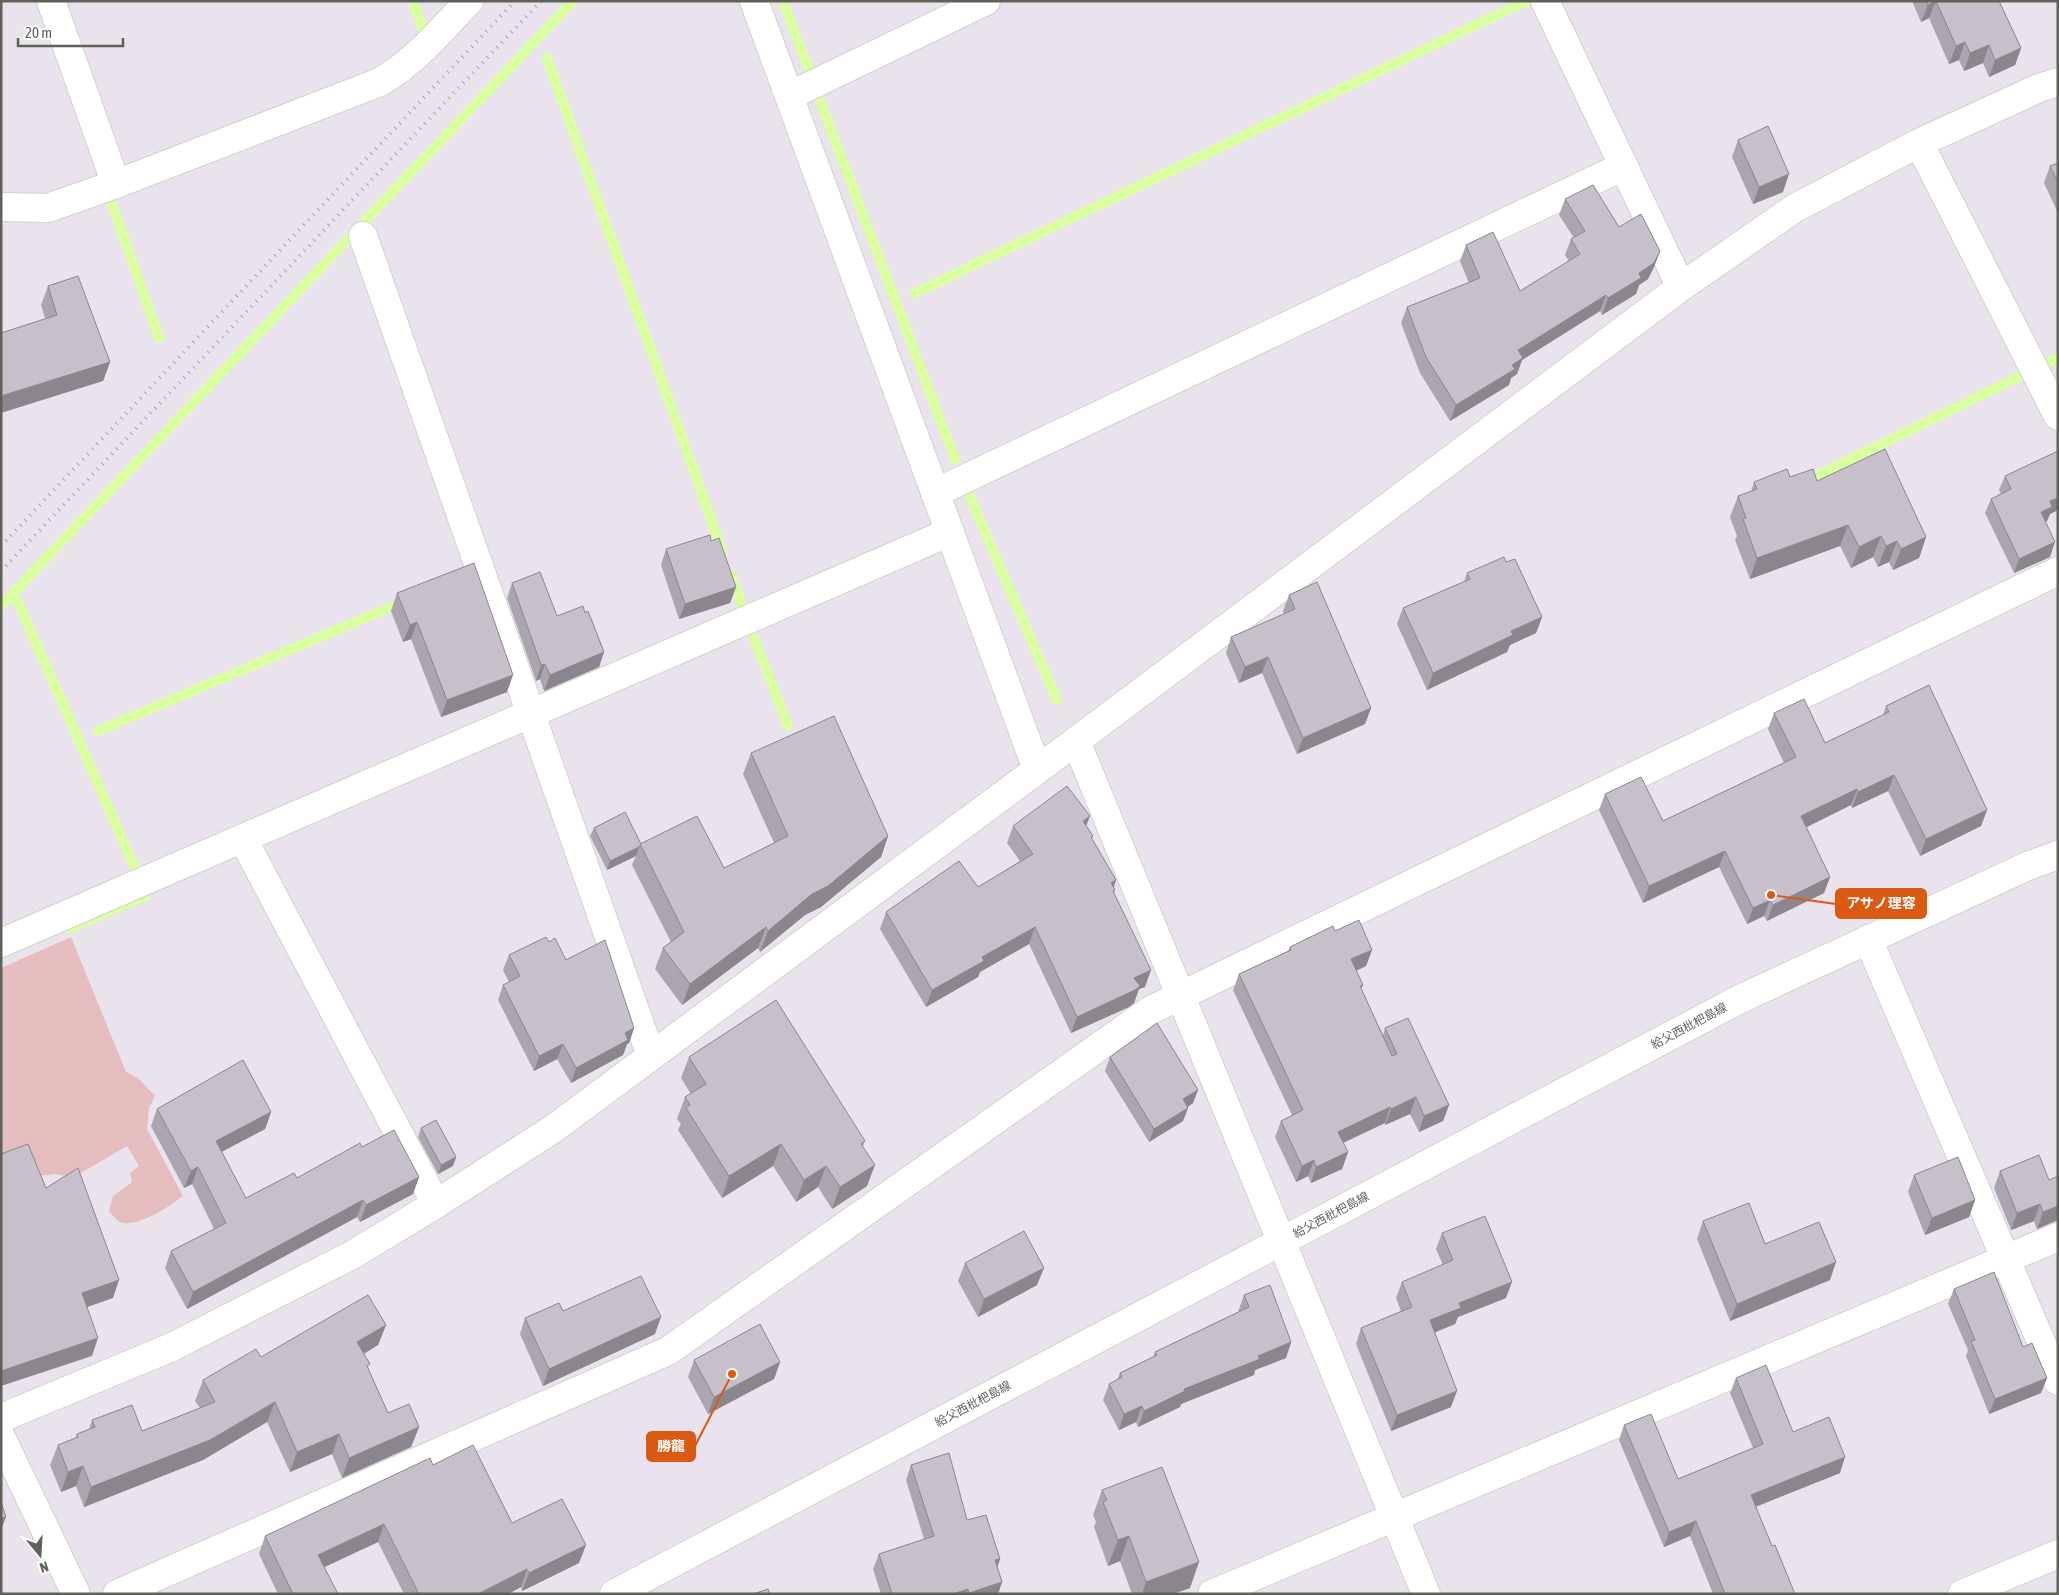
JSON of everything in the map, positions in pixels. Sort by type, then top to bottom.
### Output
[{"type":"street","points":[[51,1],[116,184]]},
{"type":"street","points":[[1,207],[48,208],[116,184],[380,82],[399,71],[418,54],[469,1]]},
{"type":"street","points":[[754,1],[1037,769]]},
{"type":"street","points":[[789,96],[986,1]]},
{"type":"street","points":[[1547,2],[1681,287]]},
{"type":"street","points":[[1,1418],[172,1347],[352,1255],[553,1129],[1076,741],[1681,287],[1796,208],[1919,143],[2039,88],[2058,82]]},
{"type":"street","points":[[1919,143],[2058,416]]},
{"type":"street","points":[[935,493],[1624,166]]},
{"type":"street","points":[[363,236],[651,1056]]},
{"type":"street","points":[[1,943],[532,715],[950,532]]},
{"type":"street","points":[[117,1594],[668,1350],[1143,1016],[1180,995],[2058,571]]},
{"type":"street","points":[[1076,741],[1283,1241],[1426,1594]]},
{"type":"street","points":[[243,839],[436,1204]]},
{"type":"street","name":"給父西枇杷島線","points":[[614,1594],[1740,999],[2030,865],[2058,855]]},
{"type":"street","points":[[1868,939],[2058,1381]]},
{"type":"street","points":[[1212,1594],[2058,1237]]},
{"type":"street","points":[[1,1437],[76,1594]]},
{"type":"street","points":[[1962,1594],[2058,1554]]},
{"type":"shaded area","points":[[71,937],[126,1072],[138,1078],[155,1096],[149,1108],[147,1129],[183,1196],[153,1215],[135,1222],[120,1222],[109,1211],[113,1196],[132,1182],[130,1173],[139,1166],[127,1146],[74,1177],[55,1174],[36,1176],[1,1164],[1,968]]},
{"type":"building","points":[[1926,1],[1935,1],[1928,5]]},
{"type":"building","points":[[1936,1],[1999,1],[2021,48],[1995,60],[1989,45],[1970,53],[1965,42],[1956,46]]},
{"type":"building","points":[[1768,126],[1789,174],[1759,187],[1738,140]]},
{"type":"building","points":[[2058,163],[2058,182],[2050,166]]},
{"type":"building","points":[[1593,185],[1619,227],[1641,214],[1660,251],[1654,263],[1639,273],[1641,278],[1608,298],[1606,295],[1518,350],[1523,358],[1512,365],[1515,369],[1456,405],[1426,357],[1407,307],[1480,278],[1466,245],[1493,232],[1520,291],[1580,254],[1571,239],[1585,231],[1565,199]]},
{"type":"building","points":[[78,276],[110,362],[1,396],[1,333],[57,315],[48,286]]},
{"type":"building","points":[[1885,449],[1926,537],[1901,549],[1897,541],[1886,546],[1881,536],[1859,547],[1848,525],[1757,558],[1743,519],[1746,518],[1738,496],[1757,489],[1754,482],[1787,469],[1790,477],[1813,469],[1817,481]]},
{"type":"building","points":[[2058,451],[2058,498],[2050,501],[2052,507],[2041,512],[2055,542],[2019,559],[1991,499],[2011,489],[2005,476]]},
{"type":"building","points":[[710,535],[711,541],[719,538],[736,587],[685,604],[666,549]]},
{"type":"building","points":[[1504,557],[1506,562],[1515,559],[1542,617],[1511,631],[1513,635],[1433,673],[1403,608],[1470,579],[1467,573]]},
{"type":"building","points":[[474,563],[513,675],[447,700],[417,622],[410,625],[397,593]]},
{"type":"building","points":[[540,572],[557,616],[583,606],[585,613],[588,611],[604,652],[550,675],[545,664],[541,665],[512,583]]},
{"type":"building","points":[[1317,582],[1371,708],[1303,738],[1268,657],[1245,667],[1231,637],[1295,609],[1289,595]]},
{"type":"building","points":[[1929,685],[1987,810],[1926,839],[1894,775],[1858,792],[1857,789],[1801,816],[1830,877],[1773,905],[1770,900],[1753,908],[1725,851],[1649,886],[1605,794],[1641,777],[1663,821],[1796,757],[1774,713],[1804,699],[1825,743],[1889,712],[1886,706]]},
{"type":"building","points":[[834,716],[888,836],[828,886],[812,894],[768,931],[766,927],[690,984],[663,948],[684,932],[640,844],[697,816],[724,868],[788,836],[751,753]]},
{"type":"building","points":[[1067,786],[1090,816],[1083,821],[1116,880],[1111,883],[1115,890],[1113,891],[1151,970],[1134,978],[1140,986],[1135,990],[1077,1017],[1035,927],[982,957],[984,961],[932,990],[886,912],[959,861],[978,887],[1033,854],[1013,826]]},
{"type":"building","points":[[625,812],[641,844],[639,847],[610,861],[594,828]]},
{"type":"building","points":[[1359,920],[1372,950],[1351,959],[1363,985],[1360,986],[1392,1056],[1397,1054],[1385,1028],[1408,1018],[1449,1105],[1424,1116],[1416,1097],[1391,1109],[1390,1107],[1338,1132],[1348,1152],[1316,1167],[1314,1160],[1302,1166],[1281,1121],[1303,1110],[1239,974],[1291,950],[1290,947],[1333,926],[1335,931]]},
{"type":"building","points":[[546,937],[549,942],[555,938],[566,960],[605,940],[634,1028],[625,1033],[628,1040],[576,1068],[563,1044],[539,1056],[503,985],[520,976],[509,955]]},
{"type":"building","points":[[776,1000],[865,1141],[861,1144],[875,1165],[840,1187],[826,1166],[804,1180],[781,1144],[729,1176],[686,1108],[690,1105],[685,1097],[706,1084],[689,1057]]},
{"type":"building","points":[[1157,1023],[1198,1090],[1183,1099],[1188,1108],[1154,1129],[1110,1057]]},
{"type":"building","points":[[243,1060],[271,1112],[216,1141],[246,1198],[294,1173],[297,1178],[360,1143],[362,1147],[394,1130],[419,1177],[366,1205],[363,1200],[193,1292],[171,1251],[226,1223],[198,1167],[191,1171],[157,1109]]},
{"type":"building","points":[[436,1120],[456,1157],[441,1165],[421,1128]]},
{"type":"building","points":[[28,1144],[46,1188],[78,1168],[119,1280],[82,1293],[98,1338],[1,1371],[1,1154]]},
{"type":"building","points":[[2039,1155],[2049,1180],[2058,1176],[2058,1206],[2043,1212],[2040,1204],[2017,1213],[2000,1171]]},
{"type":"building","points":[[1958,1157],[1975,1200],[1932,1218],[1914,1175]]},
{"type":"building","points":[[1749,1203],[1765,1244],[1819,1222],[1836,1262],[1737,1304],[1703,1221]]},
{"type":"building","points":[[1485,1216],[1512,1282],[1459,1303],[1461,1308],[1430,1320],[1457,1391],[1397,1415],[1361,1328],[1412,1307],[1402,1282],[1453,1260],[1442,1233]]},
{"type":"building","points":[[1024,1231],[1044,1268],[984,1299],[965,1263]]},
{"type":"building","points":[[1994,1272],[2023,1347],[2032,1343],[2047,1378],[1995,1399],[1971,1341],[1975,1340],[1954,1289]]},
{"type":"building","points":[[641,1276],[661,1317],[549,1369],[525,1318],[559,1303],[563,1311]]},
{"type":"building","points":[[1270,1285],[1291,1342],[1258,1356],[1260,1359],[1184,1389],[1185,1391],[1144,1411],[1142,1406],[1124,1414],[1109,1384],[1122,1377],[1120,1373],[1157,1355],[1155,1352],[1249,1307],[1244,1295]]},
{"type":"building","points":[[368,1295],[386,1325],[357,1342],[370,1364],[367,1366],[388,1413],[409,1404],[419,1427],[349,1458],[339,1434],[297,1452],[275,1402],[210,1440],[91,1487],[83,1466],[68,1472],[58,1445],[78,1437],[77,1434],[95,1427],[92,1420],[132,1405],[142,1431],[215,1402],[203,1380],[256,1349],[261,1357]]},
{"type":"building","points":[[760,1324],[780,1362],[714,1397],[694,1360]]},
{"type":"building","points":[[1766,1365],[1793,1432],[1829,1417],[1845,1457],[1751,1495],[1772,1546],[1775,1545],[1795,1594],[1725,1594],[1696,1521],[1669,1532],[1624,1425],[1651,1414],[1678,1479],[1763,1444],[1736,1378]]},
{"type":"building","points":[[473,1445],[512,1523],[562,1499],[586,1545],[529,1573],[527,1569],[478,1594],[419,1594],[384,1524],[318,1555],[338,1594],[293,1594],[265,1536],[430,1458],[433,1465]]},
{"type":"building","points":[[949,1453],[967,1520],[986,1515],[1000,1559],[995,1560],[1002,1582],[969,1593],[968,1589],[953,1594],[892,1594],[879,1554],[934,1536],[911,1465]]},
{"type":"building","points":[[1162,1467],[1199,1562],[1146,1582],[1129,1536],[1118,1540],[1103,1502],[1107,1500],[1102,1490]]},
{"type":"building","points":[[1,1502],[6,1517],[1,1518]]},
{"type":"building","points":[[768,1589],[770,1594],[753,1594]]},
{"type":"waterway","points":[[413,1],[423,30]]},
{"type":"waterway","points":[[1,606],[573,1]]},
{"type":"waterway","points":[[783,1],[808,67]]},
{"type":"waterway","points":[[915,293],[1526,1]]},
{"type":"waterway","points":[[547,58],[722,550]]},
{"type":"waterway","points":[[819,98],[955,459]]},
{"type":"waterway","points":[[111,201],[159,338]]},
{"type":"waterway","points":[[2046,364],[2058,358]]},
{"type":"waterway","points":[[1815,477],[2018,377]]},
{"type":"waterway","points":[[968,492],[1057,700]]},
{"type":"waterway","points":[[731,575],[743,609]]},
{"type":"waterway","points":[[14,593],[135,868]]},
{"type":"waterway","points":[[98,731],[405,601]]},
{"type":"waterway","points":[[754,638],[788,726]]},
{"type":"waterway","points":[[69,929],[145,896]]},
{"type":"railway","points":[[1,546],[515,1]]},
{"type":"railway","points":[[1,571],[541,1]]},
{"type":"place","name":"アサノ理容","points":[[1771,895]]},
{"type":"place","name":"勝龍","points":[[732,1374]]}]
